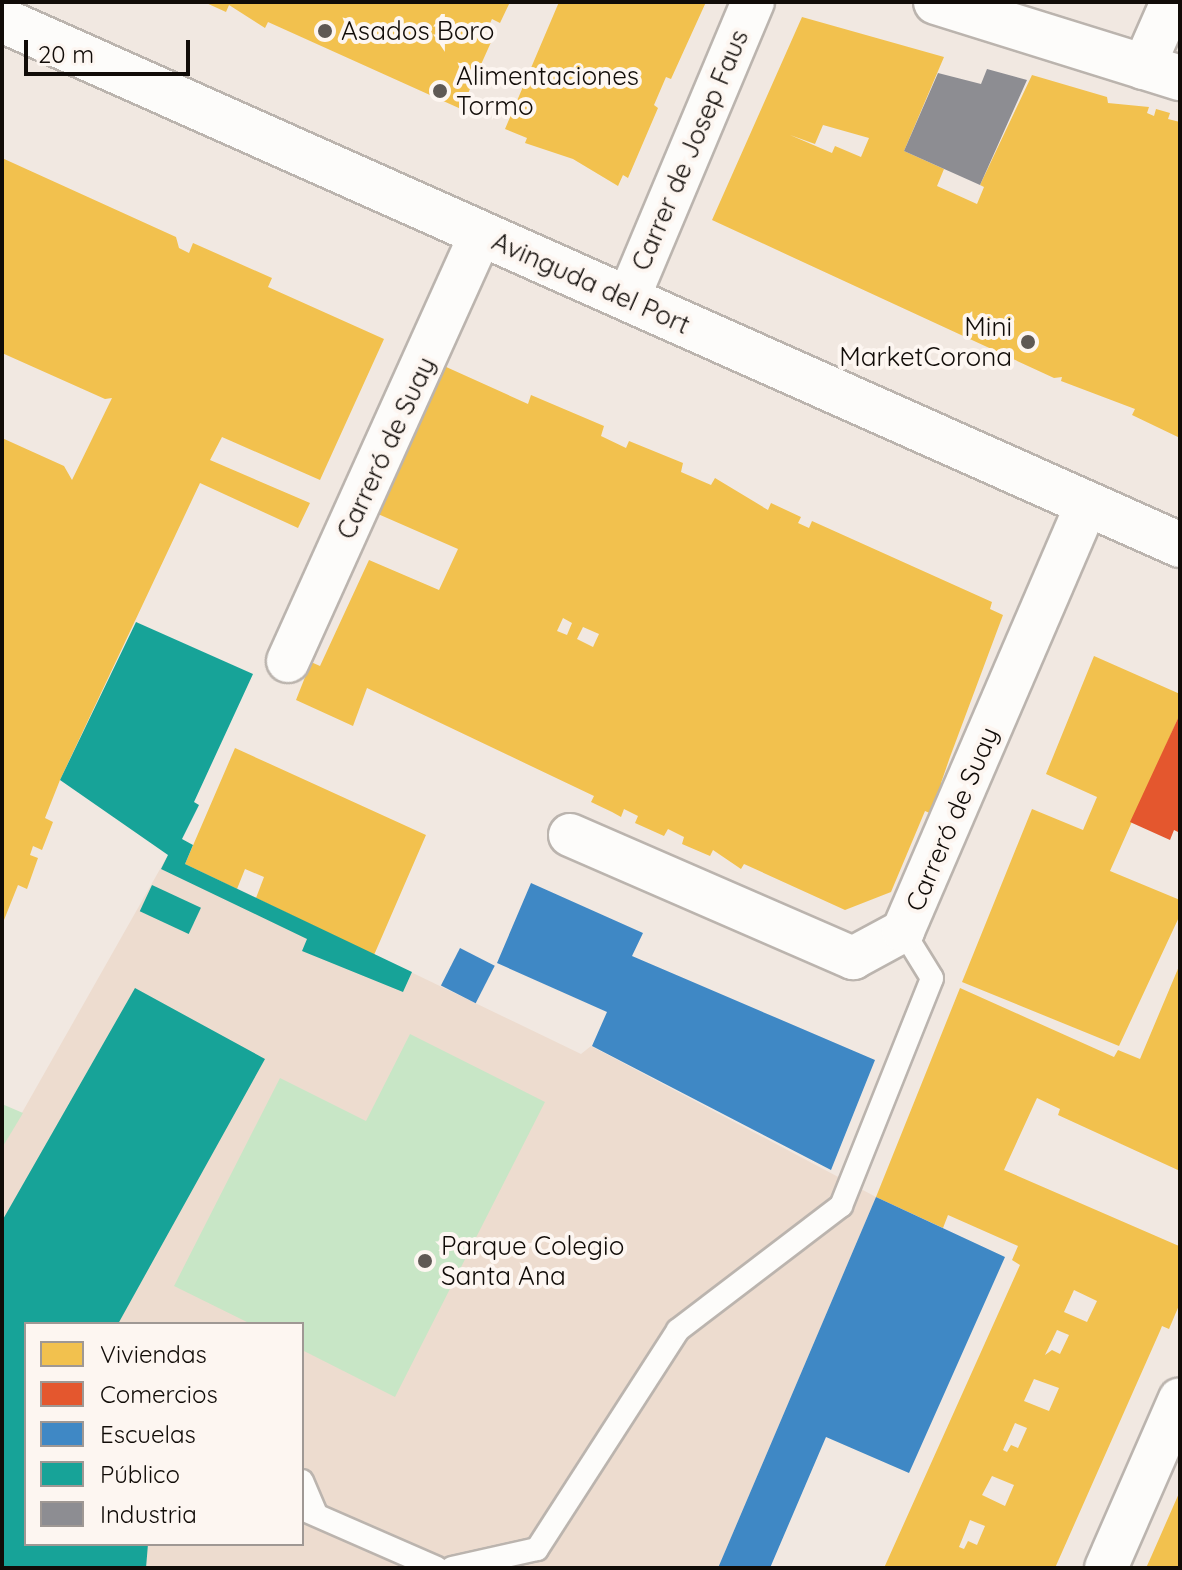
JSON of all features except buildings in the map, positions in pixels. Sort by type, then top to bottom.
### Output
[{"type":"main road","points":[[936,2],[1161,73]]},
{"type":"main road","name":"Avinguda del Port","points":[[2,20],[1180,545]]},
{"type":"street","name":"Carrer de Josep Faus","points":[[628,299],[753,2]]},
{"type":"street","points":[[1161,73],[1172,2]]},
{"type":"street","name":"Carreró de Suay","points":[[288,661],[481,234]]},
{"type":"street","name":"Carreró de Suay","points":[[570,835],[853,958],[903,931],[1087,503]]},
{"type":"street","points":[[1106,1568],[1180,1399]]},
{"type":"lane","points":[[452,1568],[537,1549],[678,1330],[841,1206],[932,978],[903,931]]},
{"type":"lane","points":[[304,1490],[309,1511],[437,1568]]},
{"type":"shaded area","name":"Parque Colegio Santa Ana","points":[[168,855],[581,1054],[591,1046],[876,1197],[718,1568],[2,1568],[2,1148]]},
{"type":"green space","points":[[410,1034],[545,1102],[395,1397],[304,1351],[304,1322],[247,1322],[174,1286],[280,1078],[366,1121]]},
{"type":"green space","points":[[2,1104],[23,1113],[2,1148]]},
{"type":"place","name":"Asados Boro","points":[[325,31]]},
{"type":"place","name":"Alimentaciones Tormo","points":[[440,91]]},
{"type":"place","name":"Mini MarketCorona","points":[[1028,342]]},
{"type":"place","name":"Parque Colegio Santa Ana","points":[[425,1261]]}]
